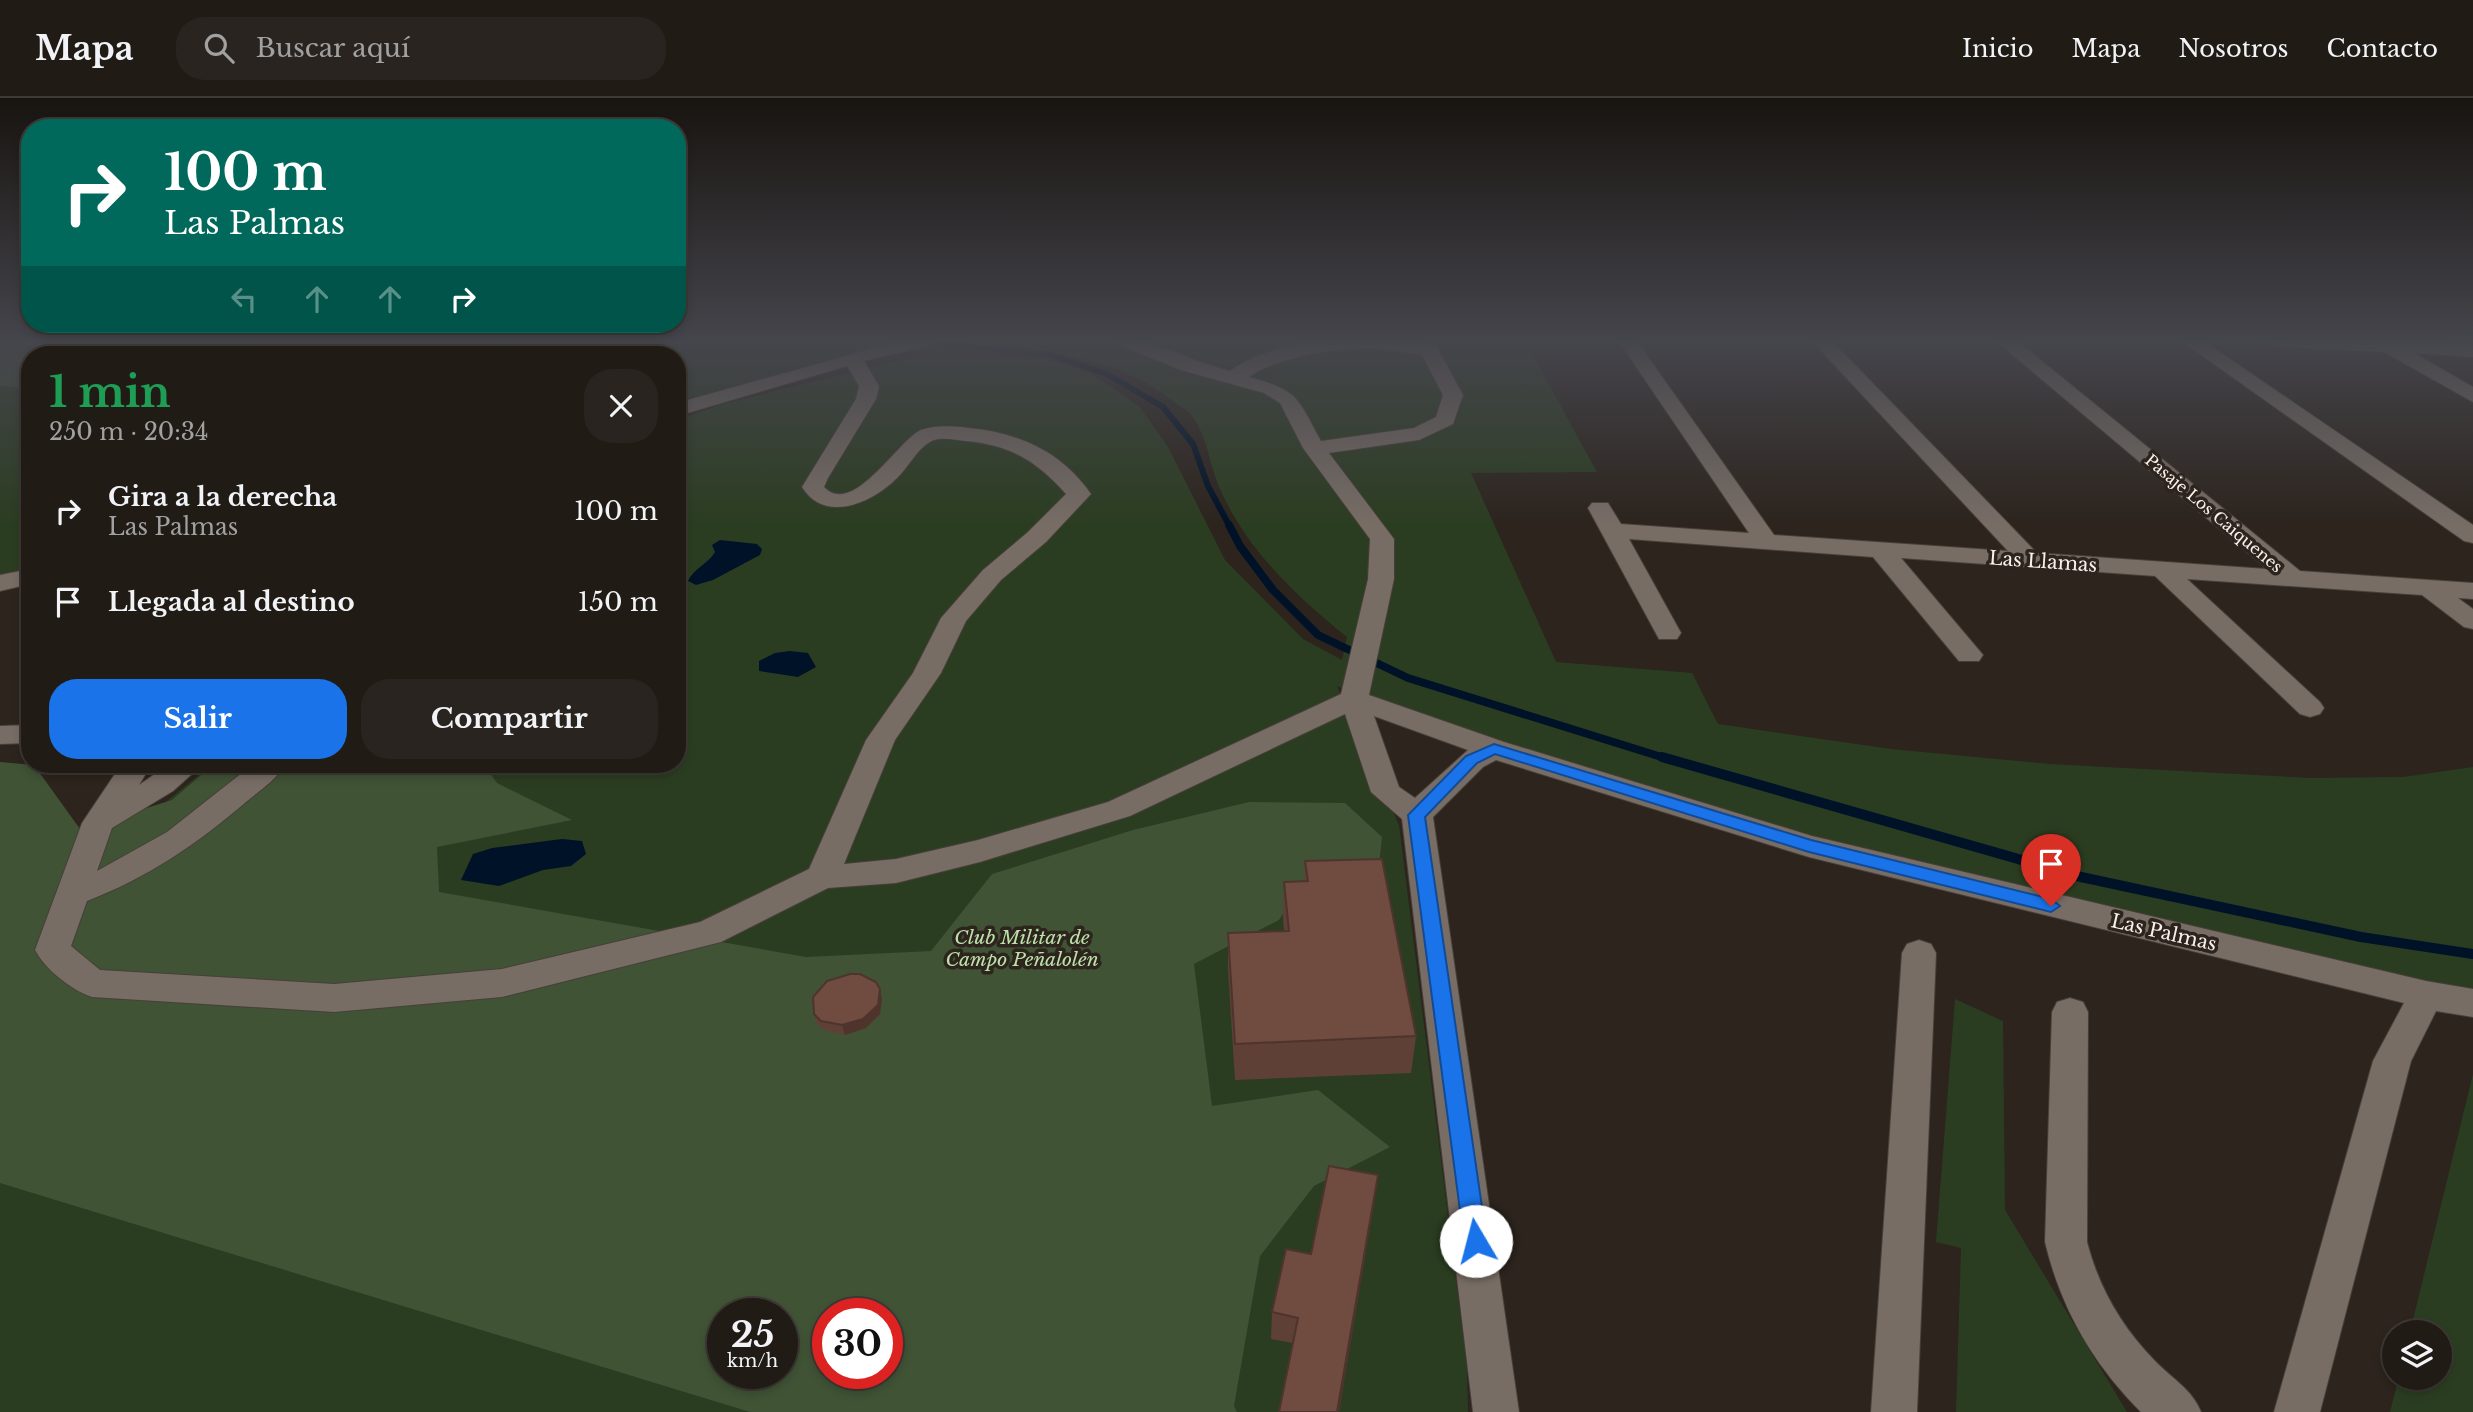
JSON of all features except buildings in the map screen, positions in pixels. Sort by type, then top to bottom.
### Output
[{"type":"street","points":[[686,407],[706,401]]},
{"type":"street","points":[[822,877],[881,740],[927,673],[954,618],[992,575],[1037,537],[1079,494],[1055,467],[1030,446],[1000,437],[947,433],[931,434],[915,441],[894,470],[862,495],[842,501],[826,500],[817,495],[813,487],[865,401]]},
{"type":"street","points":[[1289,401],[1314,448],[1382,539],[1381,579],[1371,635],[1354,699],[1386,792],[1417,815],[1493,1366],[1496,1412]]},
{"type":"street","points":[[1314,448],[1419,433],[1447,420],[1451,401]]},
{"type":"street","points":[[1669,401],[1767,542]]},
{"type":"street","points":[[1879,401],[2030,560]]},
{"type":"street","name":"Pasaje Los Caiquenes","points":[[2079,401],[2293,578]]},
{"type":"street","points":[[2279,401],[2473,536]]},
{"type":"street","points":[[1600,508],[1668,633]]},
{"type":"street","name":"Las Llamas","points":[[1613,531],[2473,591]]},
{"type":"street","points":[[1881,550],[1969,655]]},
{"type":"street","points":[[2162,569],[2310,708]]},
{"type":"street","points":[[0,583],[21,578]]},
{"type":"street","points":[[2429,588],[2473,621]]},
{"type":"street","points":[[131,773],[98,823],[52,950],[92,983],[334,998],[502,983],[709,933],[822,877],[896,871],[979,851],[1119,809],[1354,699]]},
{"type":"street","name":"Las Palmas","points":[[1354,699],[1494,749],[1809,846],[2426,995],[2473,1003]]},
{"type":"street","points":[[0,735],[21,734]]},
{"type":"street","points":[[1417,815],[1472,760],[1494,749]]},
{"type":"street","points":[[98,823],[176,773]]},
{"type":"street","points":[[73,893],[110,881],[148,861],[202,825],[261,773]]},
{"type":"street","points":[[1894,1412],[1919,953]]},
{"type":"street","points":[[2297,1412],[2392,1061],[2426,995]]},
{"type":"street","points":[[2070,1012],[2066,1241],[2071,1266],[2080,1293],[2114,1349],[2178,1412]]},
{"type":"green space","points":[[0,401],[21,401],[21,570],[0,575]]},
{"type":"green space","name":"Club Militar de Campo Peñalolén","points":[[734,401],[1132,401],[1140,407],[1168,447],[1225,560],[1303,639],[1342,660],[1347,637],[1274,570],[1258,552],[1231,511],[1220,489],[1206,444],[1192,416],[1173,401],[1558,401],[1597,472],[1471,473],[1556,662],[1692,673],[1718,724],[1891,749],[2050,764],[2311,778],[2403,777],[2473,767],[2473,999],[1819,844],[1513,753],[1337,686],[1399,825],[1467,1368],[1468,1412],[0,1412],[0,938],[201,773],[686,773],[686,417]]},
{"type":"green space","points":[[0,762],[21,764],[21,773],[40,773],[80,829],[172,800],[204,773],[490,773],[497,783],[572,820],[437,847],[439,892],[806,957],[931,951],[992,874],[1133,830],[1249,802],[1345,803],[1382,837],[1378,874],[1306,879],[1279,920],[1194,964],[1212,1106],[1318,1090],[1390,1147],[1314,1186],[1260,1256],[1234,1406],[1237,1412],[750,1412],[0,1183]]},
{"type":"green space","points":[[1955,999],[2003,1021],[2005,1210],[2127,1412],[1956,1412],[1961,1248],[1936,1242]]},
{"type":"green space","points":[[2473,1074],[2473,1412],[2390,1412],[2396,1390],[2452,1390],[2452,1320],[2413,1320]]},
{"type":"water","points":[[720,540],[757,544],[762,549],[760,555],[713,580],[696,585],[688,581],[712,556],[715,552],[712,545]]},
{"type":"water","points":[[775,653],[808,653],[816,667],[798,677],[759,671],[759,661]]},
{"type":"water","points":[[562,839],[582,841],[586,854],[571,866],[543,870],[499,886],[461,880],[473,854],[492,848]]},
{"type":"waterway","points":[[1153,401],[1163,407],[1193,444],[1208,486],[1230,527]]},
{"type":"waterway","points":[[1229,525],[1240,546],[1273,590],[1318,635],[1408,678],[1668,759]]},
{"type":"waterway","points":[[1662,757],[2081,877],[2361,937],[2473,954]]},
{"type":"route","points":[[1476,1241],[1417,815],[1452,776],[1472,760],[1494,749],[1809,846],[2051,906]]}]
